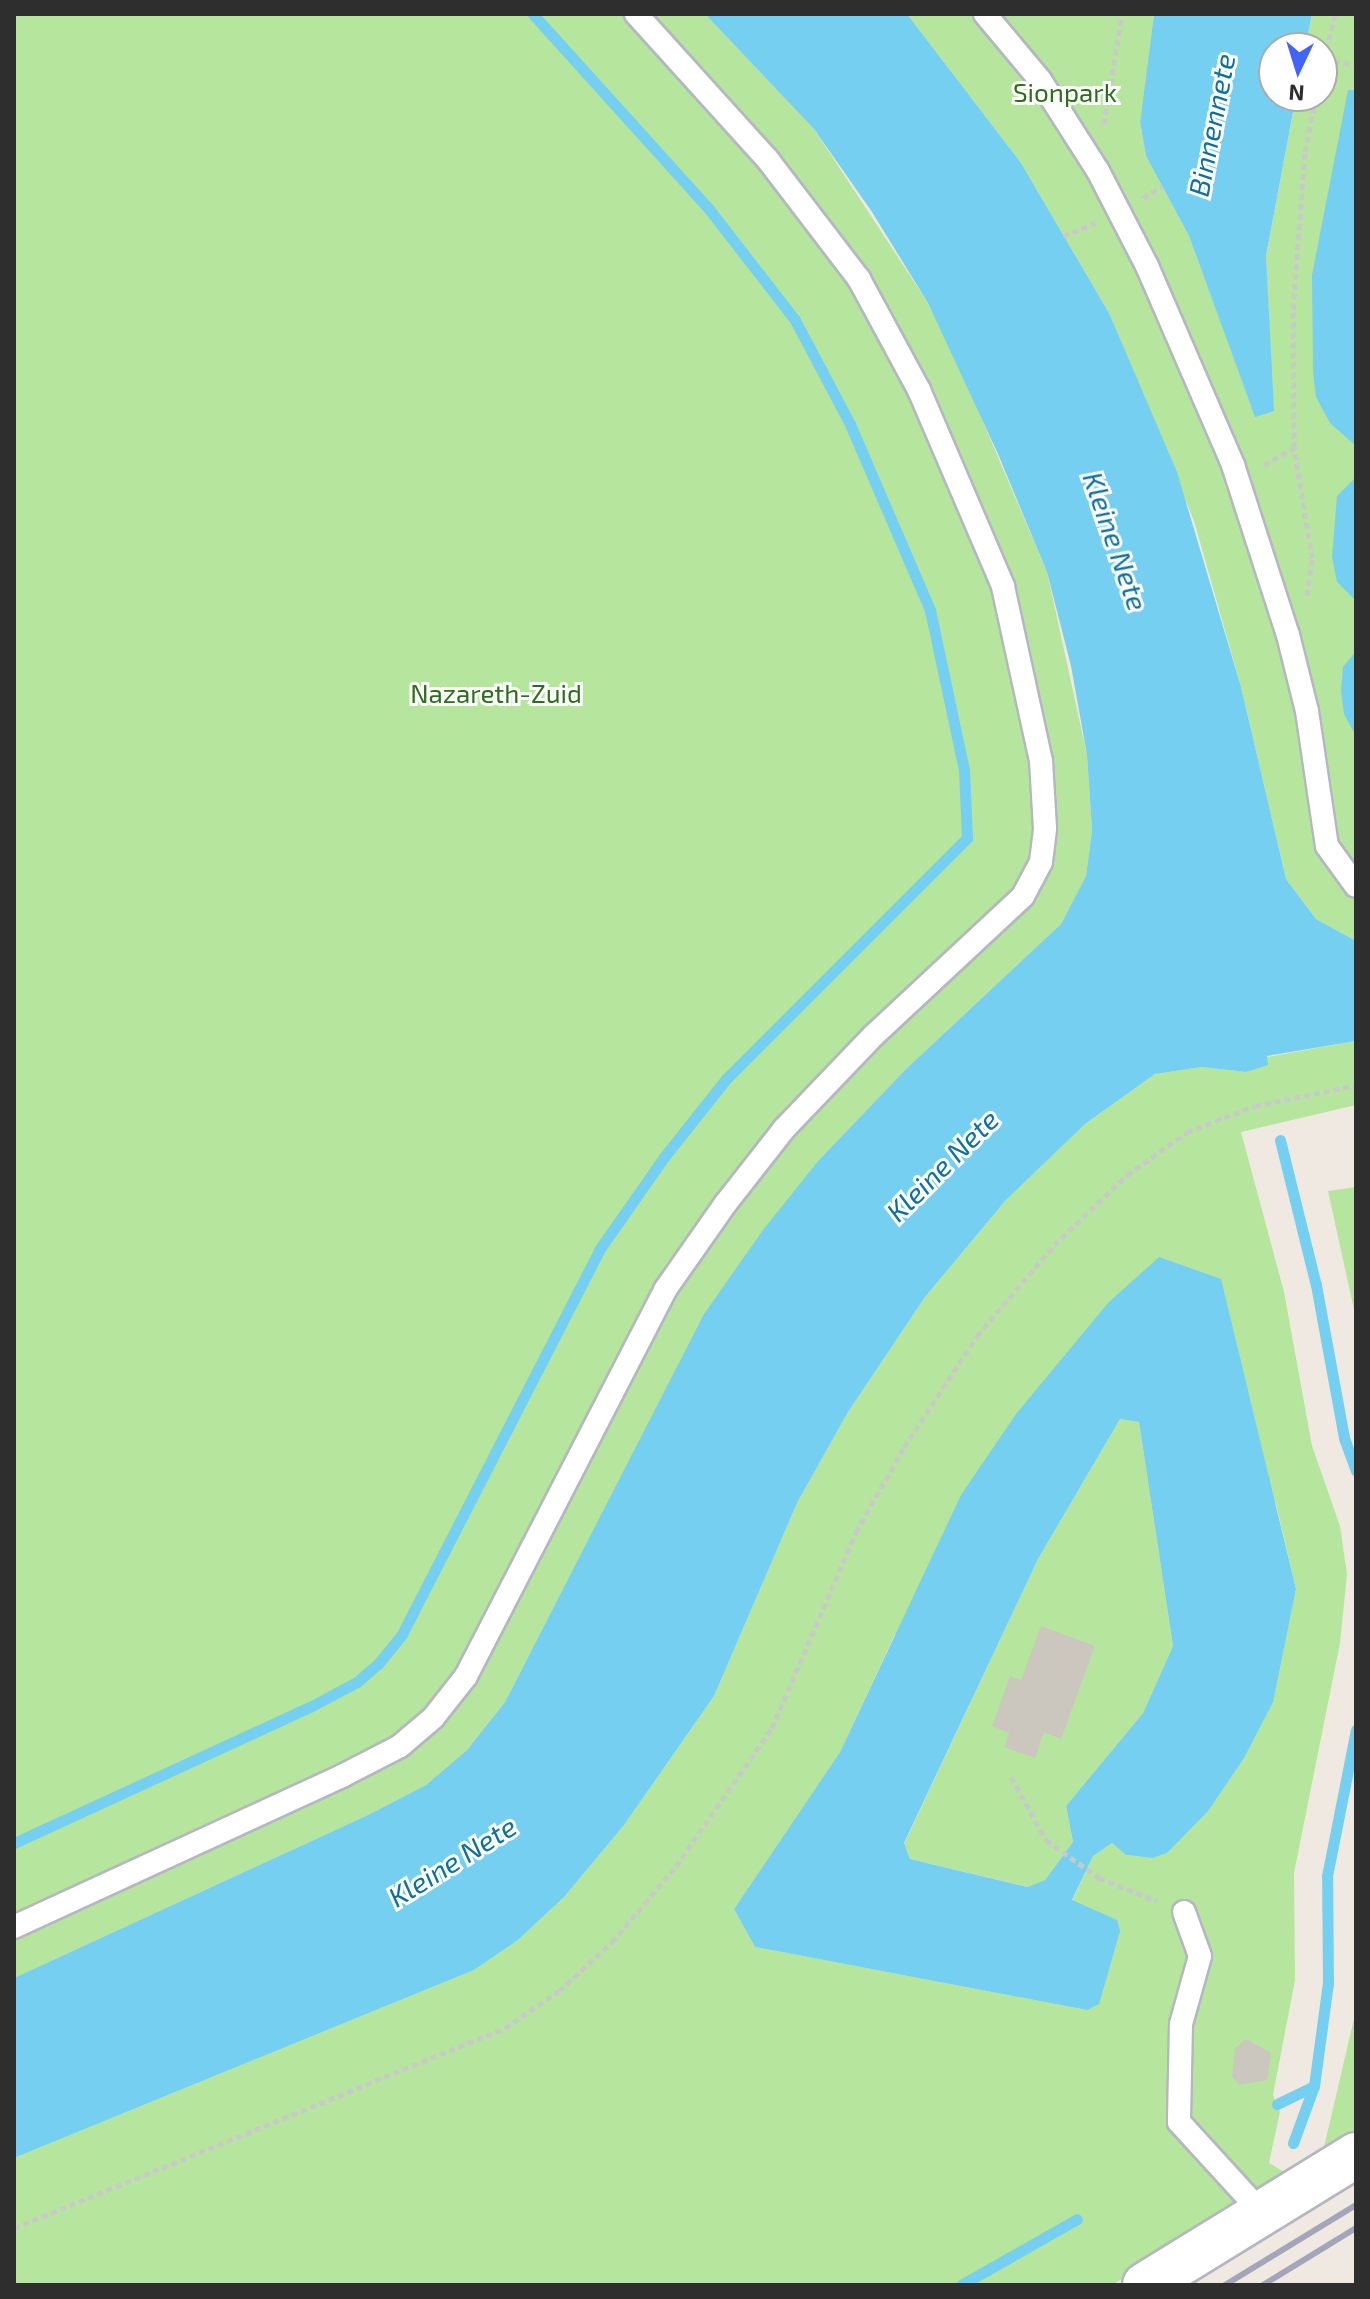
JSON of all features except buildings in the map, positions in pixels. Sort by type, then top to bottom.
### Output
[{"type":"street","points":[[1145,2285],[1356,2155]]},
{"type":"lane","points":[[14,1927],[342,1776],[400,1746],[433,1718],[466,1676],[665,1290],[726,1203],[784,1129],[873,1036],[1023,896],[1041,862],[1041,761],[1003,586],[919,390],[859,279],[768,160],[636,14]]},
{"type":"lane","points":[[985,14],[1040,80],[1098,171],[1147,266],[1233,465],[1288,635],[1307,711],[1322,830],[1334,860],[1356,886]]},
{"type":"lane","points":[[1184,1912],[1200,1956],[1181,2024],[1179,2122],[1262,2213]]},
{"type":"path","points":[[1098,171],[1122,14]]},
{"type":"path","points":[[1288,635],[1312,575],[1294,448],[1293,309],[1305,152],[1313,112]]},
{"type":"path","points":[[14,2228],[505,2028],[559,1991],[612,1942],[676,1866],[772,1728],[856,1532],[904,1447],[977,1336],[1054,1245],[1127,1175],[1187,1132],[1255,1106],[1356,1085]]},
{"type":"path","points":[[1011,1777],[1046,1840],[1099,1878],[1184,1912]]},
{"type":"green space","name":"Nazareth-Zuid","points":[[14,14],[705,14],[814,129],[928,303],[961,370],[1047,572],[1087,755],[1092,830],[1086,876],[1061,924],[906,1069],[819,1160],[705,1314],[505,1702],[467,1750],[426,1785],[368,1815],[14,1978]]},
{"type":"green space","name":"Sionpark","points":[[907,14],[1154,14],[1140,122],[1146,156],[1189,236],[1255,416],[1273,410],[1266,256],[1293,112],[1338,112],[1338,32],[1308,32],[1312,14],[1356,14],[1356,941],[1316,919],[1286,879],[1241,687],[1194,521],[1109,313],[1021,163]]},
{"type":"green space","points":[[1356,1041],[1356,1105],[1241,1132],[1284,1292],[1312,1446],[1340,1526],[1347,1574],[1340,1643],[1294,1873],[1295,1980],[1273,2095],[1280,2112],[1269,2163],[1289,2175],[1303,2169],[1112,2285],[14,2285],[14,2158],[474,1970],[518,1940],[564,1897],[624,1825],[714,1696],[797,1503],[848,1412],[925,1297],[1006,1200],[1085,1124],[1155,1074],[1202,1067],[1247,1072],[1267,1057]],"holes":[[[1159,1257],[1276,1504],[1296,1589],[1272,1702],[1167,1853],[1153,1858],[1126,1855],[1112,1843],[1093,1856],[1072,1901],[1087,2010],[755,1947],[734,1909],[840,1752],[894,1636]]]},
{"type":"green space","points":[[1356,1187],[1356,1319],[1328,1191]]},
{"type":"green space","points":[[1120,1419],[1139,1422],[1173,1646],[1143,1713],[1066,1806],[1073,1842],[1045,1880],[1029,1887],[910,1859],[904,1844],[1038,1559]]},
{"type":"green space","points":[[1356,2010],[1356,2137],[1303,2169],[1324,2147]]},
{"type":"water","name":"Kleine Nete","points":[[705,14],[907,14],[1021,163],[1109,313],[1177,472],[1241,687],[1286,879],[1316,919],[1356,941],[1356,1041],[1267,1056],[1268,1065],[1246,1072],[1202,1067],[1155,1074],[1085,1124],[1006,1200],[925,1297],[848,1412],[797,1503],[714,1696],[624,1825],[564,1897],[518,1940],[474,1970],[14,2158],[14,1978],[368,1815],[426,1785],[467,1750],[505,1702],[704,1314],[763,1230],[819,1160],[906,1069],[1061,924],[1086,876],[1092,830],[1087,755],[1071,666],[1047,572],[998,454],[928,303],[872,212],[814,129]]},
{"type":"water","name":"Binnennete","points":[[1154,14],[1312,14],[1308,32],[1258,32],[1258,112],[1293,112],[1266,256],[1274,411],[1255,417],[1189,236],[1146,156],[1140,122]]},
{"type":"water","points":[[1348,90],[1356,90],[1356,446],[1330,423],[1316,397],[1313,372],[1312,275]]},
{"type":"water","points":[[1356,477],[1356,601],[1337,582],[1332,557],[1337,496]]},
{"type":"water","points":[[1356,651],[1356,736],[1344,714],[1341,691],[1343,667]]},
{"type":"water","points":[[1159,1257],[1221,1279],[1296,1589],[1273,1702],[1244,1758],[1208,1811],[1167,1853],[1153,1858],[1126,1855],[1112,1843],[1093,1856],[1072,1900],[1117,1920],[1120,1931],[1099,2004],[1087,2010],[755,1947],[734,1909],[840,1752],[961,1495],[1016,1414],[1108,1303]],"holes":[[[1120,1419],[1139,1422],[1173,1646],[1143,1713],[1066,1806],[1073,1842],[1045,1880],[1028,1887],[910,1859],[904,1843],[1038,1559]]]},
{"type":"waterway","points":[[14,1843],[308,1708],[357,1682],[378,1664],[402,1634],[599,1250],[664,1157],[726,1079],[967,838],[964,770],[930,610],[850,424],[795,320],[709,209],[533,14]]},
{"type":"waterway","points":[[1280,1140],[1316,1285],[1344,1438],[1356,1471]]},
{"type":"waterway","points":[[1293,2143],[1314,2086],[1328,1983],[1327,1876],[1356,1730]]},
{"type":"waterway","points":[[1277,2104],[1314,2086]]},
{"type":"waterway","points":[[961,2285],[1077,2219]]},
{"type":"railway","points":[[1225,2285],[1356,2205]]},
{"type":"railway","points":[[1263,2285],[1356,2228]]}]
